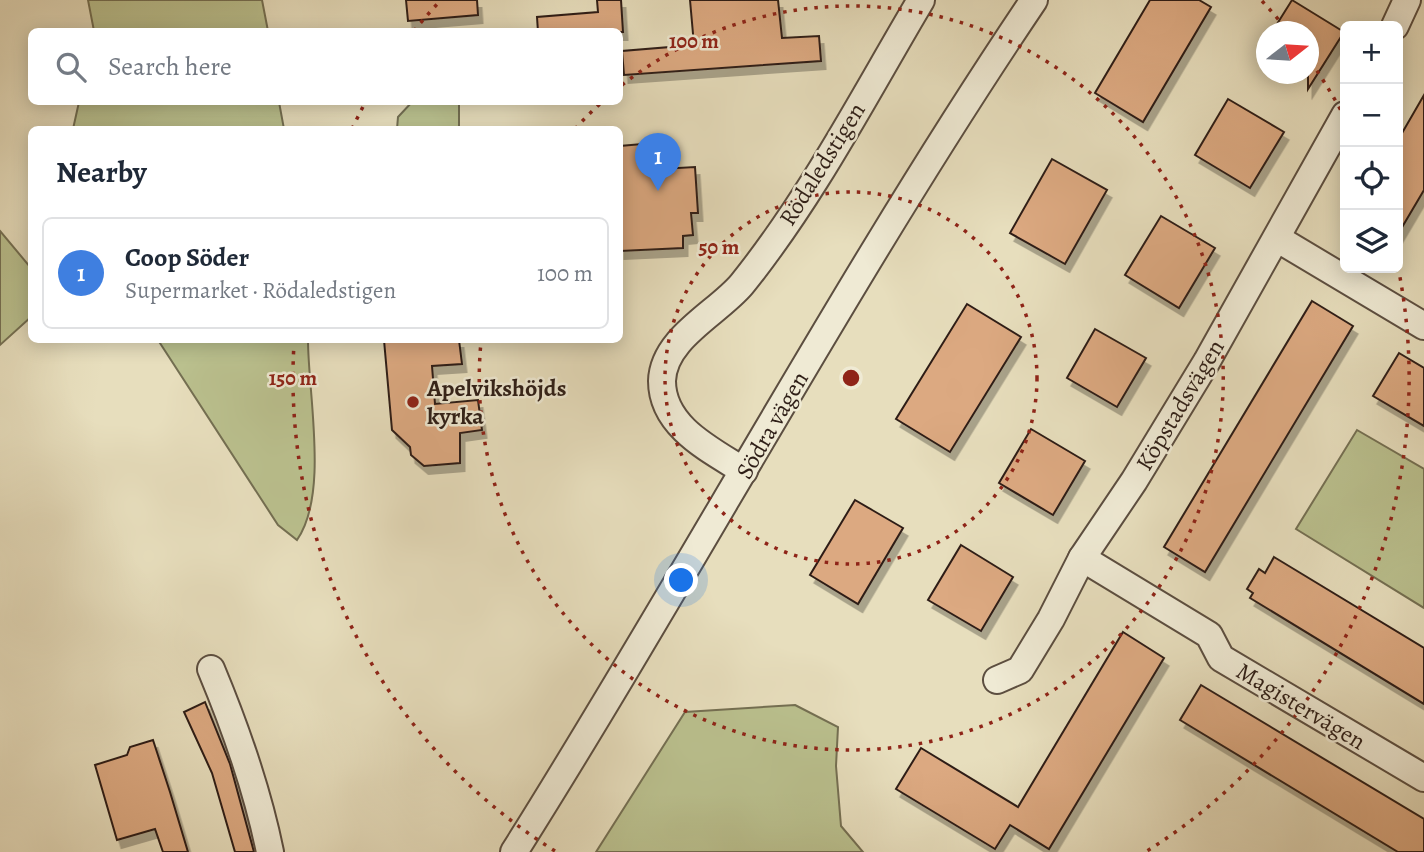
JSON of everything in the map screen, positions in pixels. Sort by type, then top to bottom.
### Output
[{"type":"street","name":"Rödaledstigen","points":[[744,471],[705,447],[671,414],[662,381],[667,360],[689,333],[739,287],[768,251],[848,124],[920,0]]},
{"type":"street","name":"Södra vägen","points":[[514,852],[604,710],[851,290],[1034,0]]},
{"type":"street","points":[[1397,21],[1407,0]]},
{"type":"street","name":"Köpstadsvägen","points":[[997,680],[1020,670],[1051,619],[1082,558],[1134,481],[1278,239],[1340,124]]},
{"type":"street","points":[[1278,239],[1424,326]]},
{"type":"street","name":"Magistervägen","points":[[1082,558],[1209,635],[1221,658],[1424,779]]},
{"type":"street","points":[[211,669],[258,794],[270,852]]},
{"type":"green space","points":[[88,0],[262,0],[267,28],[93,28]]},
{"type":"green space","points":[[78,105],[280,105],[283,126],[74,126]]},
{"type":"green space","points":[[409,105],[459,105],[459,126],[397,126],[398,117]]},
{"type":"green space","points":[[0,231],[28,264],[28,320],[0,345]]},
{"type":"green space","points":[[160,343],[308,343],[315,471],[312,497],[307,520],[297,540],[278,525]]},
{"type":"green space","points":[[1357,430],[1424,469],[1424,608],[1296,529]]},
{"type":"green space","points":[[795,705],[838,727],[836,766],[841,826],[863,852],[596,852],[685,712]]},
{"type":"building","points":[[406,0],[477,0],[478,15],[408,21]]},
{"type":"building","points":[[597,0],[621,0],[623,28],[538,28],[537,17],[598,12]]},
{"type":"building","points":[[690,0],[778,0],[782,38],[819,36],[821,61],[624,75],[623,51],[694,45]]},
{"type":"building","points":[[1150,0],[1199,0],[1211,7],[1143,122],[1095,93]]},
{"type":"building","points":[[1292,0],[1340,30],[1340,38],[1319,72],[1319,21],[1279,21]]},
{"type":"building","points":[[1424,95],[1424,190],[1403,226],[1403,147],[1403,131]]},
{"type":"building","points":[[1228,99],[1284,132],[1250,188],[1195,155]]},
{"type":"building","points":[[642,144],[643,170],[695,167],[698,213],[691,213],[693,235],[683,236],[683,248],[623,251],[623,146]]},
{"type":"building","points":[[1052,159],[1107,190],[1065,264],[1010,233]]},
{"type":"building","points":[[1161,216],[1215,248],[1179,308],[1125,275]]},
{"type":"building","points":[[1312,301],[1353,326],[1205,572],[1164,547]]},
{"type":"building","points":[[967,304],[1021,337],[950,452],[896,419]]},
{"type":"building","points":[[1095,329],[1146,358],[1117,407],[1067,378]]},
{"type":"building","name":"Apelvikshöjds kyrka","points":[[384,343],[459,343],[462,364],[432,366],[435,404],[478,400],[482,430],[460,433],[460,463],[424,466],[411,455],[410,447],[392,430]]},
{"type":"building","points":[[1399,353],[1424,368],[1424,426],[1373,396]]},
{"type":"building","points":[[1031,429],[1085,461],[1053,515],[999,483]]},
{"type":"building","points":[[855,500],[903,528],[858,604],[810,575]]},
{"type":"building","points":[[961,545],[1013,577],[981,631],[928,600]]},
{"type":"building","points":[[1274,557],[1424,648],[1424,704],[1250,598],[1253,593],[1247,589],[1259,569],[1265,573]]},
{"type":"building","points":[[1123,632],[1164,658],[1049,849],[1010,825],[995,849],[896,789],[921,748],[1018,807]]},
{"type":"building","points":[[1201,685],[1424,819],[1424,852],[1398,852],[1180,720]]},
{"type":"building","points":[[205,702],[230,764],[254,852],[235,852],[212,773],[184,712]]},
{"type":"building","points":[[153,740],[188,852],[163,852],[155,829],[117,840],[95,765],[127,755],[130,747]]},
{"type":"place","name":"Coop Söder","points":[[658,191]]},
{"type":"place","name":"Apelvikshöjds kyrka","points":[[413,402]]}]
